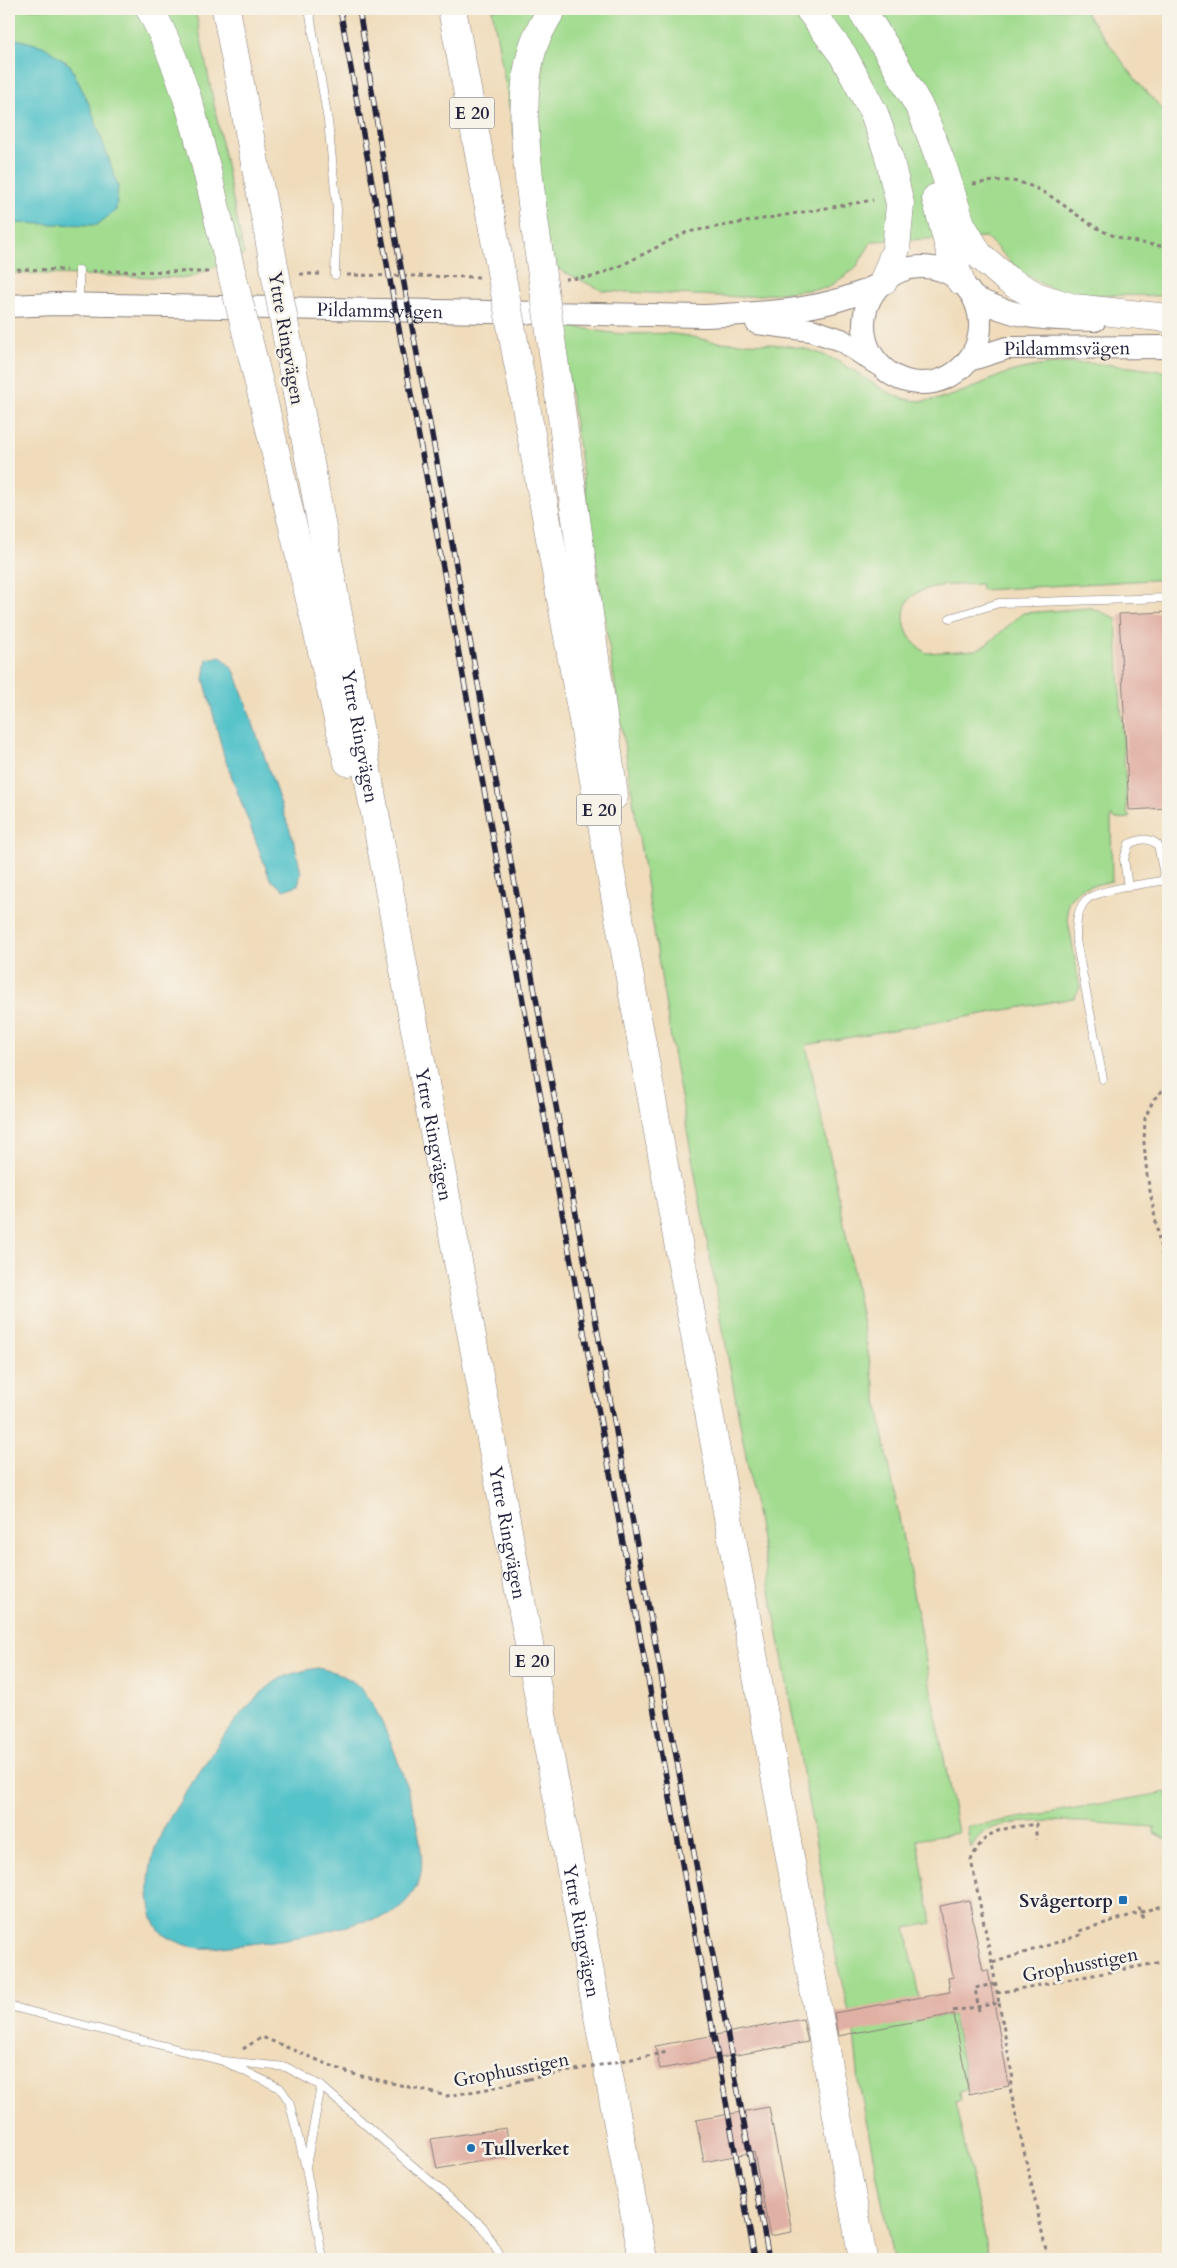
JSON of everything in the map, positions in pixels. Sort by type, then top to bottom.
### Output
[{"type":"highway","points":[[150,9],[164,34],[185,84],[263,399],[330,687],[422,1062]]},
{"type":"highway","name":"Yttre Ringvägen","points":[[226,9],[643,2259]]},
{"type":"highway","name":"E 20","points":[[452,9],[863,2259]]},
{"type":"highway","points":[[552,9],[533,45],[527,72],[525,116],[533,212],[673,1218]]},
{"type":"highway","points":[[809,9],[843,55],[874,113],[888,153],[900,204],[896,249],[881,282]]},
{"type":"highway","points":[[861,9],[890,53],[922,112],[944,170],[961,224],[980,255],[1008,280],[1038,297],[1074,308],[1168,318]]},
{"type":"highway","points":[[890,53],[914,115],[929,167],[941,221],[968,289]]},
{"type":"main road","name":"Pildammsvägen","points":[[14,300],[56,304],[704,316],[774,313],[826,305],[881,282],[902,269],[922,266],[943,269],[997,309],[1034,318],[1098,320],[1168,318]]},
{"type":"main road","name":"Pildammsvägen","points":[[880,366],[868,347],[863,326],[867,304],[881,282]]},
{"type":"main road","name":"Pildammsvägen","points":[[704,316],[811,330],[841,340],[896,378],[916,383],[936,382],[954,374],[969,360],[977,346],[980,314],[968,289]]},
{"type":"main road","name":"Pildammsvägen","points":[[969,360],[988,352],[1014,348],[1168,347]]},
{"type":"lane","points":[[309,9],[328,121],[337,209],[335,275]]},
{"type":"lane","points":[[79,270],[79,304]]},
{"type":"lane","points":[[950,618],[1000,603],[1168,598]]},
{"type":"lane","points":[[1103,1079],[1076,940],[1076,924],[1080,909],[1087,899],[1102,893],[1128,888],[1166,880],[1158,845],[1151,839],[1139,839],[1129,844],[1124,859],[1128,888]]},
{"type":"lane","points":[[9,2006],[224,2061],[286,2067],[321,2086],[483,2227],[500,2259]]},
{"type":"lane","points":[[224,2061],[280,2088],[289,2101],[306,2168],[323,2259]]},
{"type":"lane","points":[[306,2168],[321,2086]]},
{"type":"path","points":[[971,185],[996,181],[1018,182],[1049,195],[1105,232],[1132,241],[1168,248]]},
{"type":"path","points":[[556,279],[572,280],[594,277],[687,232],[873,200]]},
{"type":"path","points":[[9,269],[79,270]]},
{"type":"path","points":[[335,275],[482,277]]},
{"type":"path","points":[[1168,1086],[1154,1099],[1145,1118],[1144,1143],[1168,1287]]},
{"type":"path","points":[[1036,1840],[1036,1824],[991,1832],[978,1845],[971,1860],[1013,2080],[1010,2088],[1048,2259]]},
{"type":"path","points":[[992,1963],[1080,1935],[1079,1931],[1168,1904]]},
{"type":"path","points":[[1139,1906],[1144,1922]]},
{"type":"path","name":"Grophusstigen","points":[[997,1993],[1168,1961]]},
{"type":"path","points":[[979,1983],[980,1988]]},
{"type":"path","points":[[979,2009],[975,1988],[996,1984]]},
{"type":"path","points":[[953,2011],[979,2009],[999,2003]]},
{"type":"path","name":"Grophusstigen","points":[[224,2061],[262,2037],[349,2073],[447,2096],[487,2089],[528,2078],[668,2052]]},
{"type":"path","points":[[1167,2039],[1168,2045]]},
{"type":"green space","points":[[9,9],[195,9],[244,255],[189,278],[9,273]]},
{"type":"green space","points":[[492,9],[1083,9],[1140,85],[1168,115],[1168,296],[1061,294],[1022,273],[986,237],[872,241],[855,269],[827,288],[742,297],[603,291],[536,258]]},
{"type":"green space","points":[[560,325],[613,333],[673,334],[718,342],[772,344],[805,349],[831,358],[888,392],[910,400],[925,401],[952,396],[1004,374],[1038,366],[1076,363],[1168,372],[1168,579],[982,590],[981,584],[946,585],[922,590],[913,596],[907,604],[904,615],[907,632],[926,653],[976,650],[987,644],[1023,613],[1091,608],[1116,618],[1127,812],[1130,818],[1116,819],[1111,816],[1112,881],[1082,888],[1068,901],[1067,914],[1080,988],[1074,998],[806,1045],[839,1197],[958,1833],[917,1840],[932,1923],[906,1928],[923,2019],[953,2015],[967,2089],[960,2091],[961,2100],[955,2102],[990,2259],[893,2259],[859,2083],[854,2032],[838,1967],[673,1052]]},
{"type":"green space","points":[[1168,1792],[1168,1840],[1154,1833],[1154,1827],[1044,1821],[1021,1822],[986,1831],[977,1838],[971,1848],[967,1827]]},
{"type":"water","points":[[9,37],[43,46],[70,65],[90,106],[118,186],[116,210],[97,225],[9,223]]},
{"type":"water","points":[[221,656],[235,672],[295,845],[301,873],[298,885],[284,890],[270,879],[224,756],[204,679],[207,659]]},
{"type":"water","points":[[317,1668],[342,1675],[358,1686],[373,1706],[384,1728],[406,1783],[420,1840],[422,1864],[417,1886],[411,1896],[390,1914],[316,1933],[271,1941],[210,1948],[192,1947],[168,1937],[160,1931],[153,1918],[149,1888],[153,1855],[166,1824],[219,1743],[260,1694],[282,1678],[294,1673]]},
{"type":"building","points":[[1168,612],[1168,808],[1129,810],[1119,614]]},
{"type":"building","points":[[969,1900],[983,1971],[988,1970],[1009,2086],[969,2094],[954,2014],[838,2036],[834,2013],[950,1992],[948,1978],[953,1977],[940,1906]]},
{"type":"building","points":[[803,2019],[808,2042],[660,2069],[655,2046]]},
{"type":"building","points":[[769,2107],[792,2232],[770,2236],[754,2152],[704,2162],[696,2120]]},
{"type":"building","name":"Tullverket","points":[[506,2128],[511,2156],[437,2169],[431,2139]]},
{"type":"railway","points":[[340,9],[755,2259]]},
{"type":"railway","points":[[359,9],[393,224],[769,2259]]},
{"type":"place","name":"Svågertorp","points":[[1123,1900]]},
{"type":"place","name":"Tullverket","points":[[471,2148]]}]
